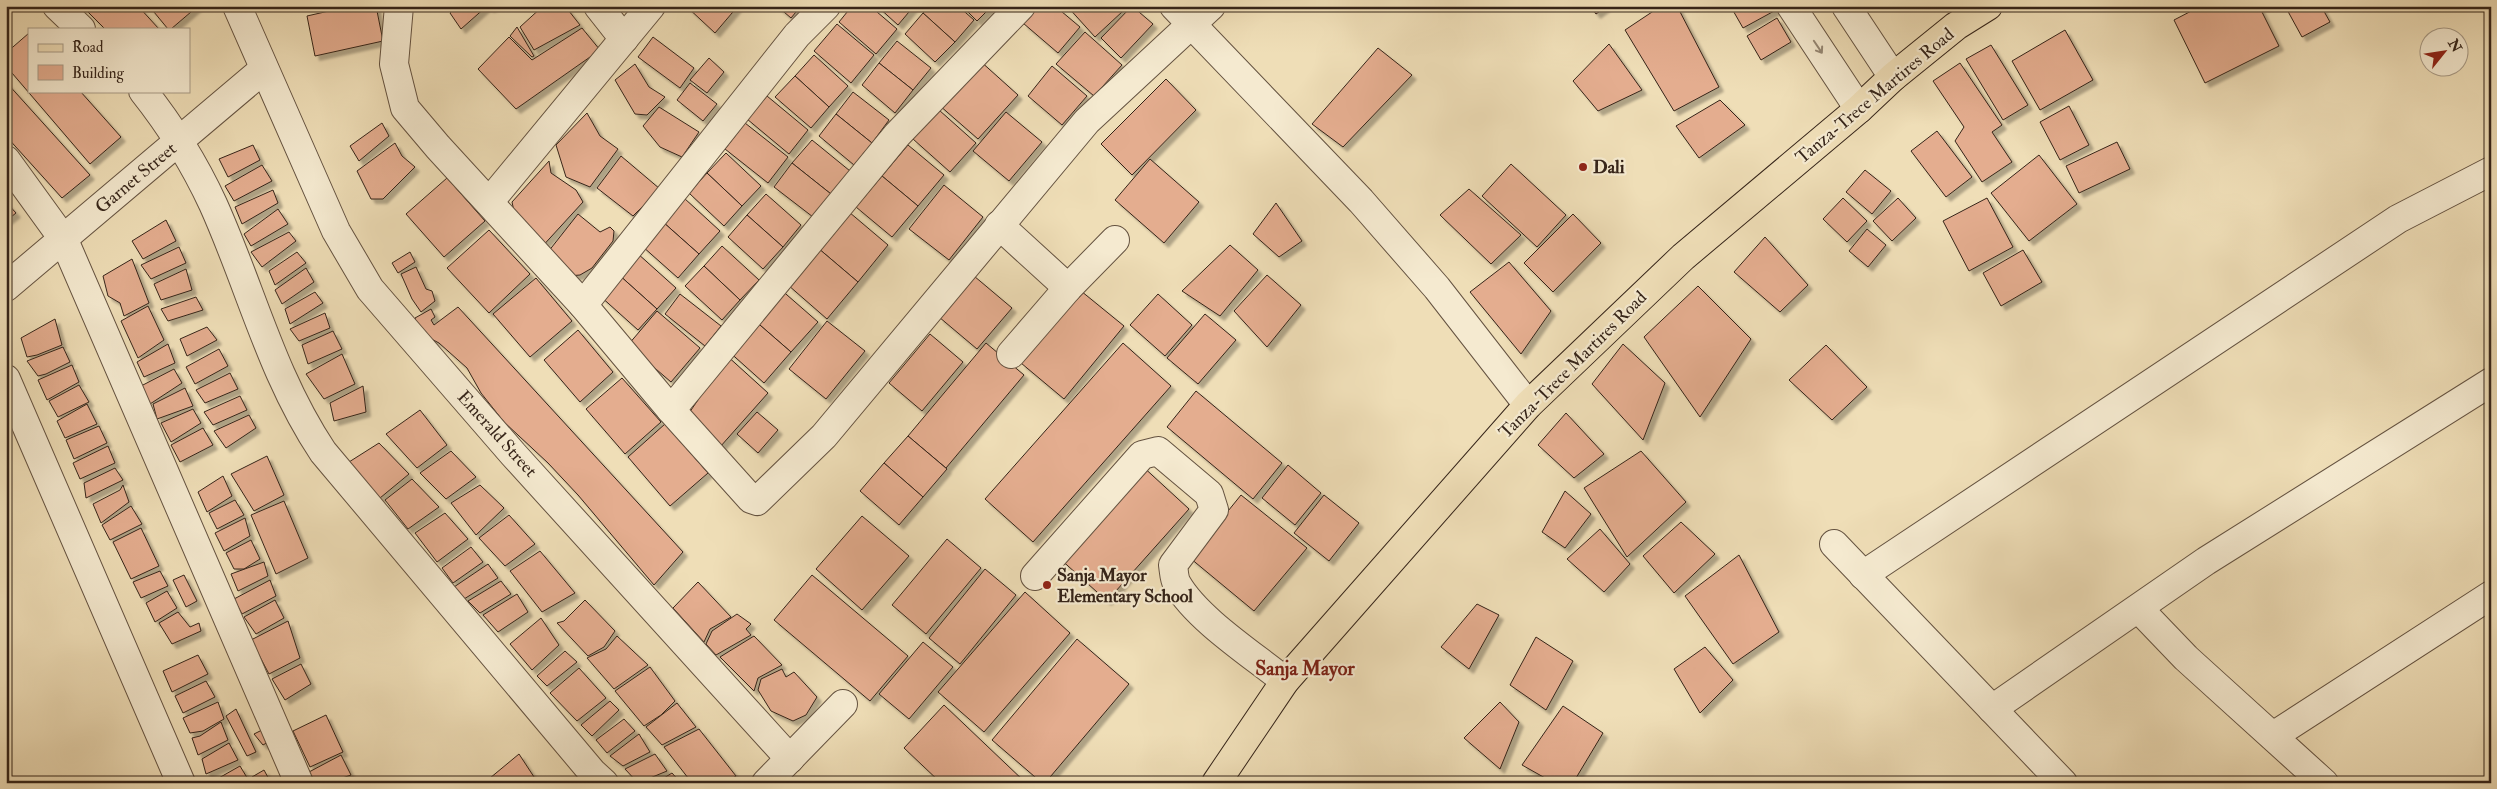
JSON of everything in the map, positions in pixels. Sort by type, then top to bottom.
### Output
[{"type":"main road","name":"Tanza-Trece Martires Road","points":[[1216,783],[1285,681],[1528,404],[1683,257],[1860,109],[1893,77],[1956,26],[1988,6]]},
{"type":"street","points":[[57,6],[80,28]]},
{"type":"street","name":"Emerald Street","points":[[237,6],[336,231],[370,289],[513,454],[790,759]]},
{"type":"street","points":[[400,6],[394,64],[405,108],[438,147],[490,201],[583,305],[671,410],[751,499],[758,500],[824,436],[1086,121],[1182,16],[1211,6]]},
{"type":"street","points":[[598,6],[624,39]]},
{"type":"street","points":[[490,201],[651,6]]},
{"type":"street","points":[[583,305],[797,35],[826,6]]},
{"type":"street","points":[[671,410],[897,135],[1021,6]]},
{"type":"street","points":[[1791,6],[1860,109]]},
{"type":"street","points":[[1846,6],[1893,77]]},
{"type":"street","points":[[1182,16],[1361,201],[1437,288],[1528,404]]},
{"type":"street","name":"Garnet Street","points":[[6,288],[264,69]]},
{"type":"street","points":[[144,92],[156,107],[197,172],[214,205],[270,350],[301,418],[344,479],[591,779]]},
{"type":"street","points":[[6,160],[64,240],[299,783]]},
{"type":"street","points":[[1864,575],[2398,220],[2491,171]]},
{"type":"street","points":[[999,225],[1068,288]]},
{"type":"street","points":[[1011,354],[1068,288],[1115,240]]},
{"type":"street","points":[[6,380],[181,783]]},
{"type":"street","points":[[1992,709],[2206,561],[2491,382]]},
{"type":"street","points":[[1035,576],[1142,455],[1158,451],[1209,494],[1214,510],[1173,565],[1176,582],[1191,602],[1223,632],[1285,681]]},
{"type":"street","points":[[1834,544],[2063,783]]},
{"type":"street","points":[[2274,736],[2491,595]]},
{"type":"street","points":[[2139,609],[2186,658],[2324,783]]},
{"type":"street","points":[[766,783],[843,704]]},
{"type":"building","points":[[82,6],[138,6],[158,28],[104,28]]},
{"type":"building","points":[[149,6],[198,6],[172,28],[167,28]]},
{"type":"building","points":[[351,6],[376,6],[383,41],[315,56],[307,16]]},
{"type":"building","points":[[457,6],[487,6],[461,29],[450,13]]},
{"type":"building","points":[[543,6],[565,6],[580,25],[534,50],[520,27]]},
{"type":"building","points":[[686,6],[738,6],[715,33]]},
{"type":"building","points":[[777,6],[801,6],[791,18]]},
{"type":"building","points":[[852,6],[870,6],[897,29],[876,54],[839,22]]},
{"type":"building","points":[[877,6],[914,6],[898,25]]},
{"type":"building","points":[[930,6],[958,6],[974,20],[955,42],[923,13]]},
{"type":"building","points":[[962,6],[992,6],[977,21]]},
{"type":"building","points":[[1037,6],[1055,6],[1080,27],[1058,53],[1023,23]]},
{"type":"building","points":[[1067,6],[1119,6],[1123,11],[1095,37]]},
{"type":"building","points":[[1132,6],[1153,24],[1121,58],[1101,38]]},
{"type":"building","points":[[1590,6],[1607,6],[1596,14]]},
{"type":"building","points":[[1661,6],[1677,6],[1719,87],[1674,111],[1625,30]]},
{"type":"building","points":[[1774,6],[1776,10],[1743,28],[1731,7]]},
{"type":"building","points":[[2201,6],[2259,6],[2279,46],[2205,83],[2174,20]]},
{"type":"building","points":[[2285,6],[2321,6],[2330,22],[2302,37]]},
{"type":"building","points":[[923,13],[955,42],[935,62],[905,34]]},
{"type":"building","points":[[1777,18],[1791,42],[1761,60],[1747,36]]},
{"type":"building","points":[[837,24],[874,55],[851,83],[814,51]]},
{"type":"building","points":[[517,27],[534,56],[532,57],[510,36]]},
{"type":"building","points":[[582,28],[600,50],[516,109],[478,69],[509,37],[532,60]]},
{"type":"building","points":[[2065,30],[2093,80],[2040,110],[2012,61]]},
{"type":"building","points":[[1085,32],[1122,65],[1094,96],[1056,64]]},
{"type":"building","points":[[28,34],[28,92],[6,66],[6,53]]},
{"type":"building","points":[[653,37],[694,68],[680,88],[638,57]]},
{"type":"building","points":[[897,41],[931,68],[913,90],[879,63]]},
{"type":"building","points":[[1609,44],[1642,90],[1598,111],[1573,81]]},
{"type":"building","points":[[1991,45],[2028,105],[2003,120],[1966,59]]},
{"type":"building","points":[[1378,48],[1412,75],[1343,147],[1312,124]]},
{"type":"building","points":[[814,55],[848,86],[829,107],[795,76]]},
{"type":"building","points":[[709,58],[724,72],[707,93],[690,80]]},
{"type":"building","points":[[979,60],[1018,95],[978,139],[939,105]]},
{"type":"building","points":[[879,63],[913,90],[895,113],[862,85]]},
{"type":"building","points":[[1960,63],[2002,125],[1992,132],[2012,162],[1982,182],[1955,141],[1964,127],[1933,81]]},
{"type":"building","points":[[635,64],[649,87],[665,97],[647,115],[635,114],[615,80]]},
{"type":"building","points":[[1052,66],[1087,96],[1062,125],[1028,96]]},
{"type":"building","points":[[795,76],[829,107],[811,128],[775,97]]},
{"type":"building","points":[[1166,79],[1196,110],[1132,175],[1101,144]]},
{"type":"building","points":[[6,82],[90,175],[62,198],[6,136]]},
{"type":"building","points":[[690,83],[717,104],[703,121],[677,100]]},
{"type":"building","points":[[28,92],[81,92],[121,137],[90,164]]},
{"type":"building","points":[[853,92],[889,120],[872,143],[836,114]]},
{"type":"building","points":[[767,96],[808,130],[789,154],[747,119]]},
{"type":"building","points":[[1720,100],[1745,125],[1699,158],[1676,126]]},
{"type":"building","points":[[2069,106],[2089,145],[2060,160],[2040,122]]},
{"type":"building","points":[[659,107],[699,132],[682,157],[660,147],[643,126]]},
{"type":"building","points":[[939,110],[976,143],[950,172],[913,139]]},
{"type":"building","points":[[1006,112],[1042,142],[1009,181],[973,151]]},
{"type":"building","points":[[587,113],[600,136],[618,149],[590,187],[566,177],[556,145]]},
{"type":"building","points":[[836,114],[872,143],[854,165],[819,136]]},
{"type":"building","points":[[382,123],[389,136],[359,161],[350,146]]},
{"type":"building","points":[[745,123],[788,157],[768,183],[725,149]]},
{"type":"building","points":[[1937,131],[1972,177],[1946,197],[1911,151]]},
{"type":"building","points":[[812,140],[850,171],[831,194],[792,163]]},
{"type":"building","points":[[2117,142],[2130,169],[2079,193],[2066,166]]},
{"type":"building","points":[[395,143],[402,156],[415,167],[383,199],[371,199],[357,171]]},
{"type":"building","points":[[253,145],[260,160],[228,177],[219,159]]},
{"type":"building","points":[[908,145],[944,175],[918,206],[882,176]]},
{"type":"building","points":[[726,153],[761,186],[742,206],[707,173]]},
{"type":"building","points":[[2039,155],[2077,204],[2029,241],[1991,193]]},
{"type":"building","points":[[621,156],[660,189],[633,216],[597,188]]},
{"type":"building","points":[[1150,159],[1199,202],[1164,243],[1115,200]]},
{"type":"building","points":[[549,161],[551,173],[576,190],[583,202],[539,250],[517,225],[512,202]]},
{"type":"building","points":[[792,163],[831,194],[813,217],[774,187]]},
{"type":"building","points":[[1511,164],[1566,215],[1537,247],[1482,196]]},
{"type":"building","points":[[262,165],[272,181],[234,201],[225,186]]},
{"type":"building","points":[[1865,170],[1891,191],[1872,214],[1846,192]]},
{"type":"building","points":[[707,173],[742,206],[724,226],[689,193]]},
{"type":"building","points":[[882,176],[918,206],[892,237],[856,207]]},
{"type":"building","points":[[447,178],[485,221],[444,257],[406,214]]},
{"type":"building","points":[[944,185],[983,217],[949,260],[909,229]]},
{"type":"building","points":[[1469,189],[1521,235],[1491,264],[1440,215]]},
{"type":"building","points":[[273,190],[278,203],[242,224],[235,207]]},
{"type":"building","points":[[766,194],[801,225],[783,247],[747,215]]},
{"type":"building","points":[[684,198],[720,231],[699,254],[663,222]]},
{"type":"building","points":[[1843,198],[1867,221],[1847,242],[1823,219]]},
{"type":"building","points":[[1898,198],[1916,218],[1892,241],[1873,221]]},
{"type":"building","points":[[1987,198],[2013,247],[1969,271],[1943,221]]},
{"type":"building","points":[[6,202],[16,213],[6,221]]},
{"type":"building","points":[[1276,203],[1302,241],[1279,257],[1253,234]]},
{"type":"building","points":[[278,209],[288,224],[251,246],[244,234]]},
{"type":"building","points":[[849,212],[888,245],[858,282],[818,248]]},
{"type":"building","points":[[578,214],[600,232],[610,227],[614,231],[613,241],[592,268],[580,275],[568,276],[548,252]]},
{"type":"building","points":[[1573,214],[1601,243],[1553,292],[1524,263]]},
{"type":"building","points":[[747,215],[783,247],[763,269],[728,237]]},
{"type":"building","points":[[166,220],[176,241],[143,259],[132,241]]},
{"type":"building","points":[[663,222],[699,254],[678,278],[642,246]]},
{"type":"building","points":[[1867,229],[1886,245],[1868,267],[1849,251]]},
{"type":"building","points":[[489,230],[530,274],[489,313],[447,268]]},
{"type":"building","points":[[289,232],[296,241],[262,267],[251,252]]},
{"type":"building","points":[[1765,237],[1808,285],[1780,312],[1734,272]]},
{"type":"building","points":[[1230,245],[1258,270],[1220,316],[1182,291]]},
{"type":"building","points":[[722,246],[759,280],[740,300],[704,266]]},
{"type":"building","points":[[179,247],[186,263],[151,279],[141,265]]},
{"type":"building","points":[[818,248],[858,282],[827,319],[788,285]]},
{"type":"building","points":[[2023,250],[2042,282],[2001,306],[1983,273]]},
{"type":"building","points":[[297,252],[306,263],[275,285],[269,271]]},
{"type":"building","points":[[410,252],[415,262],[398,273],[392,263]]},
{"type":"building","points":[[637,253],[676,288],[657,309],[618,274]]},
{"type":"building","points":[[132,259],[149,303],[124,316],[120,303],[108,296],[103,276]]},
{"type":"building","points":[[1509,262],[1551,311],[1521,354],[1470,292]]},
{"type":"building","points":[[704,266],[740,300],[722,320],[685,286]]},
{"type":"building","points":[[416,267],[426,289],[432,291],[435,301],[421,312],[412,299],[401,274]]},
{"type":"building","points":[[306,268],[314,282],[282,304],[275,290]]},
{"type":"building","points":[[186,269],[192,290],[161,300],[154,284]]},
{"type":"building","points":[[618,274],[657,309],[638,330],[599,295]]},
{"type":"building","points":[[1267,275],[1301,305],[1267,347],[1234,311]]},
{"type":"building","points":[[974,276],[1012,308],[977,349],[939,317]]},
{"type":"building","points":[[536,278],[572,321],[530,357],[493,314]]},
{"type":"building","points":[[1698,286],[1751,339],[1700,417],[1644,337]]},
{"type":"building","points":[[779,288],[818,322],[791,352],[753,319]]},
{"type":"building","points":[[1081,291],[1124,326],[1064,399],[1021,363]]},
{"type":"building","points":[[315,292],[323,303],[290,324],[285,309]]},
{"type":"building","points":[[680,294],[721,326],[705,346],[665,314]]},
{"type":"building","points":[[1158,294],[1192,325],[1165,356],[1130,325]]},
{"type":"building","points":[[196,297],[203,310],[168,321],[161,309]]},
{"type":"building","points":[[148,306],[164,340],[138,358],[121,321]]},
{"type":"building","points":[[458,307],[683,552],[654,585],[578,495],[548,463],[504,422],[481,393],[467,368],[439,343],[420,333],[415,318],[431,309],[435,317],[431,320],[434,325]]},
{"type":"building","points":[[657,311],[700,348],[671,382],[628,345]]},
{"type":"building","points":[[325,313],[330,328],[299,341],[290,329]]},
{"type":"building","points":[[1205,314],[1236,340],[1198,384],[1167,358]]},
{"type":"building","points":[[55,319],[62,345],[27,357],[21,338]]},
{"type":"building","points":[[753,319],[791,352],[764,383],[726,349]]},
{"type":"building","points":[[827,321],[865,351],[826,399],[789,369]]},
{"type":"building","points":[[207,327],[217,340],[187,356],[180,339]]},
{"type":"building","points":[[578,330],[613,372],[580,402],[544,360]]},
{"type":"building","points":[[333,331],[342,349],[308,364],[302,345]]},
{"type":"building","points":[[930,334],[963,362],[922,411],[889,383]]},
{"type":"building","points":[[986,343],[1024,375],[946,468],[908,436]]},
{"type":"building","points":[[1123,343],[1171,386],[1033,542],[985,499]]},
{"type":"building","points":[[168,344],[175,363],[144,377],[137,362]]},
{"type":"building","points":[[1623,344],[1665,383],[1643,440],[1592,384]]},
{"type":"building","points":[[1826,345],[1867,387],[1832,420],[1789,380]]},
{"type":"building","points":[[63,347],[70,362],[46,374],[38,376],[27,361]]},
{"type":"building","points":[[219,349],[228,366],[195,384],[186,367]]},
{"type":"building","points":[[342,354],[355,384],[324,399],[306,374]]},
{"type":"building","points":[[725,354],[768,393],[720,447],[689,413],[698,400],[691,394]]},
{"type":"building","points":[[72,365],[79,382],[47,400],[38,380]]},
{"type":"building","points":[[174,369],[182,383],[150,404],[141,386]]},
{"type":"building","points":[[230,373],[238,389],[205,403],[196,390]]},
{"type":"building","points":[[622,378],[661,422],[625,454],[586,409]]},
{"type":"building","points":[[79,385],[89,402],[58,417],[49,401]]},
{"type":"building","points":[[363,386],[366,412],[334,421],[330,403]]},
{"type":"building","points":[[185,388],[193,406],[157,419],[153,404]]},
{"type":"building","points":[[1196,391],[1282,463],[1253,499],[1167,427]]},
{"type":"building","points":[[240,396],[247,410],[213,425],[204,412]]},
{"type":"building","points":[[87,404],[97,424],[65,438],[57,421]]},
{"type":"building","points":[[193,409],[201,423],[171,442],[161,423]]},
{"type":"building","points":[[420,410],[447,445],[417,468],[386,434]]},
{"type":"building","points":[[757,412],[778,430],[758,453],[737,434]]},
{"type":"building","points":[[1566,413],[1604,454],[1574,478],[1538,445]]},
{"type":"building","points":[[249,415],[256,428],[226,448],[214,431]]},
{"type":"building","points":[[665,424],[708,473],[670,506],[628,457]]},
{"type":"building","points":[[99,426],[107,443],[74,459],[66,440]]},
{"type":"building","points":[[203,428],[213,445],[180,462],[171,445]]},
{"type":"building","points":[[908,436],[947,469],[923,497],[884,463]]},
{"type":"building","points":[[379,443],[409,474],[380,498],[349,462]]},
{"type":"building","points":[[108,446],[115,463],[80,479],[73,463]]},
{"type":"building","points":[[451,451],[476,477],[446,499],[420,473]]},
{"type":"building","points":[[1641,451],[1686,502],[1627,557],[1584,488]]},
{"type":"building","points":[[267,456],[284,495],[254,511],[231,474]]},
{"type":"building","points":[[884,463],[923,497],[899,525],[860,491]]},
{"type":"building","points":[[1140,464],[1189,509],[1107,601],[1058,557]]},
{"type":"building","points":[[1288,465],[1321,493],[1295,525],[1262,498]]},
{"type":"building","points":[[115,468],[123,480],[86,498],[84,483]]},
{"type":"building","points":[[223,476],[232,496],[207,512],[198,492]]},
{"type":"building","points":[[412,479],[439,507],[408,529],[385,500]]},
{"type":"building","points":[[123,485],[129,502],[101,523],[93,504],[120,490]]},
{"type":"building","points":[[480,485],[504,508],[476,535],[451,503]]},
{"type":"building","points":[[1565,491],[1591,514],[1565,548],[1542,532]]},
{"type":"building","points":[[1241,495],[1307,548],[1254,611],[1190,558]]},
{"type":"building","points":[[1324,495],[1359,523],[1329,561],[1294,533]]},
{"type":"building","points":[[235,500],[244,515],[217,529],[209,513]]},
{"type":"building","points":[[284,501],[308,558],[276,574],[251,515]]},
{"type":"building","points":[[131,506],[142,524],[110,540],[102,525]]},
{"type":"building","points":[[445,513],[468,539],[437,562],[415,533]]},
{"type":"building","points":[[509,515],[535,544],[505,566],[479,538]]},
{"type":"building","points":[[862,516],[909,556],[862,610],[816,569]]},
{"type":"building","points":[[245,518],[250,536],[224,551],[215,533]]},
{"type":"building","points":[[1681,522],[1715,554],[1674,593],[1643,556]]},
{"type":"building","points":[[141,528],[159,566],[131,579],[113,542]]},
{"type":"building","points":[[1600,529],[1630,564],[1604,592],[1567,559]]},
{"type":"building","points":[[947,539],[981,568],[926,634],[892,605]]},
{"type":"building","points":[[251,540],[260,559],[244,569],[234,569],[226,553]]},
{"type":"building","points":[[471,547],[483,562],[453,583],[442,568]]},
{"type":"building","points":[[540,551],[575,593],[542,612],[510,571]]},
{"type":"building","points":[[1739,555],[1779,632],[1733,664],[1685,596]]},
{"type":"building","points":[[264,562],[268,576],[238,591],[231,574]]},
{"type":"building","points":[[488,564],[498,578],[464,599],[454,587]]},
{"type":"building","points":[[985,569],[1016,595],[960,664],[929,638]]},
{"type":"building","points":[[160,571],[168,586],[141,598],[133,582]]},
{"type":"building","points":[[184,575],[197,601],[186,607],[173,580]]},
{"type":"building","points":[[812,575],[908,656],[870,701],[774,620]]},
{"type":"building","points":[[270,580],[276,596],[242,614],[234,599]]},
{"type":"building","points":[[501,581],[511,594],[480,613],[468,601]]},
{"type":"building","points":[[698,582],[731,617],[710,629],[704,642],[673,608]]},
{"type":"building","points":[[167,591],[177,608],[155,622],[146,603]]},
{"type":"building","points":[[1025,592],[1070,633],[984,732],[938,692]]},
{"type":"building","points":[[517,594],[528,612],[498,632],[483,615]]},
{"type":"building","points":[[275,600],[284,618],[256,634],[244,617]]},
{"type":"building","points":[[585,600],[615,631],[604,647],[588,656],[557,623],[564,621]]},
{"type":"building","points":[[1477,604],[1499,615],[1469,669],[1441,647]]},
{"type":"building","points":[[178,612],[190,627],[199,623],[201,631],[172,644],[159,623]]},
{"type":"building","points":[[737,614],[751,624],[746,629],[751,635],[716,655],[706,644],[712,631]]},
{"type":"building","points":[[541,618],[559,645],[532,670],[510,644]]},
{"type":"building","points":[[288,621],[300,658],[269,674],[251,640]]},
{"type":"building","points":[[617,636],[648,665],[614,689],[587,658],[606,649]]},
{"type":"building","points":[[754,636],[782,665],[758,678],[754,691],[720,657]]},
{"type":"building","points":[[1536,637],[1573,661],[1546,710],[1510,685]]},
{"type":"building","points":[[1077,639],[1129,684],[1045,783],[1042,783],[992,740]]},
{"type":"building","points":[[923,642],[953,667],[909,719],[879,694]]},
{"type":"building","points":[[1705,647],[1733,680],[1700,713],[1674,669]]},
{"type":"building","points":[[565,651],[577,662],[547,686],[537,676]]},
{"type":"building","points":[[198,655],[208,674],[172,692],[163,671]]},
{"type":"building","points":[[301,664],[311,684],[285,700],[272,679]]},
{"type":"building","points":[[650,667],[675,701],[661,715],[644,726],[615,691]]},
{"type":"building","points":[[579,668],[606,698],[577,721],[550,693]]},
{"type":"building","points":[[782,669],[786,677],[794,672],[817,697],[806,715],[793,721],[771,711],[758,690],[761,679]]},
{"type":"building","points":[[206,681],[215,697],[183,713],[175,696]]},
{"type":"building","points":[[610,701],[619,710],[592,736],[581,725]]},
{"type":"building","points":[[218,702],[224,719],[203,731],[190,733],[183,718]]},
{"type":"building","points":[[1500,702],[1519,722],[1500,769],[1464,738]]},
{"type":"building","points":[[677,703],[696,727],[662,745],[646,727]]},
{"type":"building","points":[[944,705],[1026,783],[941,783],[904,748]]},
{"type":"building","points":[[1563,706],[1603,733],[1573,783],[1554,783],[1522,765]]},
{"type":"building","points":[[236,709],[256,752],[247,756],[226,716]]},
{"type":"building","points":[[326,715],[343,752],[310,767],[293,731]]},
{"type":"building","points":[[624,719],[635,731],[607,753],[596,740]]},
{"type":"building","points":[[221,722],[228,740],[198,755],[192,738],[200,736]]},
{"type":"building","points":[[266,728],[273,739],[263,745],[254,734]]},
{"type":"building","points":[[699,729],[736,776],[725,783],[692,783],[664,747]]},
{"type":"building","points":[[639,734],[650,752],[623,766],[610,756]]},
{"type":"building","points":[[229,743],[238,760],[206,774],[202,759]]},
{"type":"building","points":[[519,754],[536,780],[532,783],[484,783]]},
{"type":"building","points":[[655,754],[667,771],[638,783],[625,769]]},
{"type":"building","points":[[341,755],[351,775],[328,783],[315,783],[309,772]]},
{"type":"building","points":[[240,766],[249,781],[245,783],[210,783],[207,778],[217,779]]},
{"type":"building","points":[[264,770],[271,783],[256,783],[252,777]]},
{"type":"building","points":[[672,773],[681,783],[656,783]]},
{"type":"building","points":[[352,778],[355,783],[338,783]]},
{"type":"place","name":"Dali","points":[[1583,167]]},
{"type":"place","name":"Sanja Mayor Elementary School","points":[[1047,585]]},
{"type":"district","name":"Sanja Mayor","points":[[1305,668]]}]
